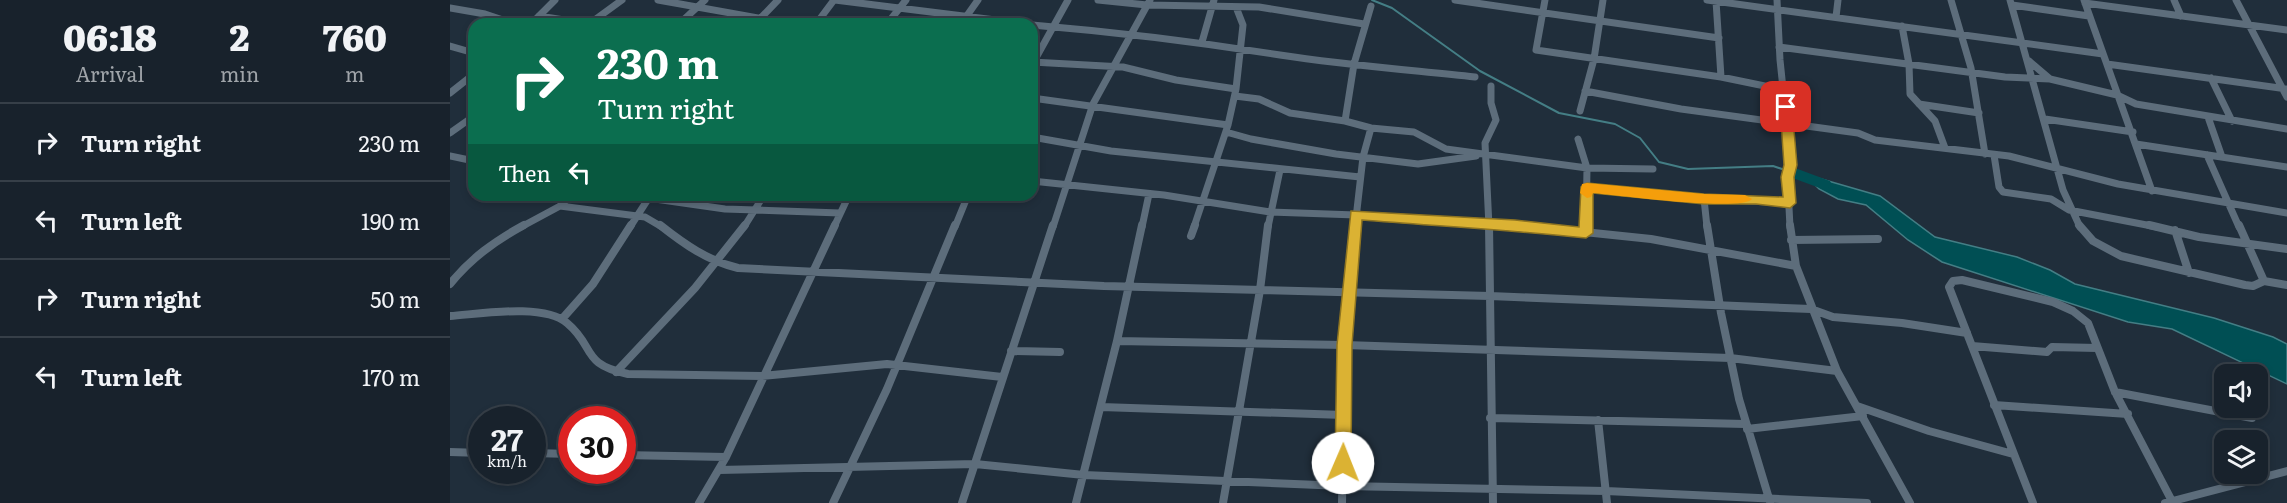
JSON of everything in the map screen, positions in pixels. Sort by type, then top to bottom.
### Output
[{"type":"street","points":[[539,16],[555,0]]},
{"type":"street","points":[[597,18],[622,0]]},
{"type":"street","points":[[658,0],[767,18]]},
{"type":"street","points":[[685,18],[705,0]]},
{"type":"street","points":[[763,17],[778,0]]},
{"type":"street","points":[[820,18],[834,0],[975,18]]},
{"type":"street","points":[[892,18],[906,0]]},
{"type":"street","points":[[966,17],[978,0]]},
{"type":"street","points":[[1038,53],[1068,0]]},
{"type":"street","points":[[1098,0],[1213,3],[1236,7],[1259,7],[1364,24]]},
{"type":"street","points":[[1455,0],[1719,38]]},
{"type":"street","points":[[1545,0],[1536,50],[1721,77],[1784,90]]},
{"type":"street","points":[[1580,111],[1594,59],[1603,0]]},
{"type":"street","points":[[1707,0],[2103,54]]},
{"type":"street","points":[[1777,0],[1779,47],[1791,165],[1788,177],[1791,240],[1797,266],[1811,309],[1837,371],[1910,503]]},
{"type":"street","points":[[1836,17],[1838,0]]},
{"type":"street","points":[[1951,0],[1971,73],[1985,154]]},
{"type":"street","points":[[2174,0],[2181,16]]},
{"type":"street","points":[[2236,0],[2285,89],[2287,97]]},
{"type":"street","points":[[1716,1],[1721,77]]},
{"type":"street","points":[[2152,190],[2084,1],[2287,30]]},
{"type":"street","points":[[962,503],[1092,104],[1148,3]]},
{"type":"street","points":[[1202,42],[1213,3]]},
{"type":"street","points":[[2089,16],[2011,3],[2069,210],[2082,231],[2094,243],[2129,260],[2245,285],[2253,286],[2264,281],[2287,285]]},
{"type":"street","points":[[1345,121],[1354,64],[1371,6]]},
{"type":"street","points":[[1191,236],[1227,128],[1236,92],[1243,25],[1236,7]]},
{"type":"street","points":[[450,8],[497,18]]},
{"type":"street","points":[[539,16],[552,18]]},
{"type":"street","points":[[1038,26],[1132,33],[1240,47],[1281,56],[1475,77]]},
{"type":"street","points":[[1902,26],[1909,64],[1909,90],[1937,125],[1946,148]]},
{"type":"street","points":[[450,46],[468,51]]},
{"type":"street","points":[[1779,47],[1971,73],[2050,79],[2117,95],[2136,104],[2232,122],[2287,129]]},
{"type":"street","points":[[2029,61],[2050,79]]},
{"type":"street","points":[[1038,63],[1114,66],[1236,92],[1290,113],[1345,121],[1371,128],[1414,132],[1446,149],[1587,168],[1653,169]]},
{"type":"street","points":[[2107,64],[2285,89]]},
{"type":"street","points":[[2211,78],[2232,122]]},
{"type":"street","points":[[450,93],[468,79]]},
{"type":"street","points":[[1491,86],[1491,103],[1496,120],[1485,143],[1489,226],[1493,503]]},
{"type":"street","points":[[1585,91],[1681,110],[1858,134],[1875,140],[1995,155],[2152,190],[2287,213]]},
{"type":"street","points":[[1038,99],[1092,104],[1227,128],[1251,139],[1418,164],[1487,155]]},
{"type":"street","points":[[1919,104],[1979,113]]},
{"type":"street","points":[[2208,117],[2222,157]]},
{"type":"street","points":[[2045,119],[2133,132]]},
{"type":"street","points":[[450,133],[468,121]]},
{"type":"street","points":[[1342,503],[1348,293],[1360,177],[1371,128]]},
{"type":"street","points":[[1038,138],[1215,163],[1360,177]]},
{"type":"street","points":[[1578,139],[1587,168],[1586,233]]},
{"type":"street","points":[[2136,144],[2287,167]]},
{"type":"street","points":[[1995,155],[1999,187],[2003,192],[2051,200],[2069,210],[2175,230],[2199,237],[2287,249]]},
{"type":"street","points":[[2207,155],[2227,204],[2264,281]]},
{"type":"street","points":[[450,156],[468,160]]},
{"type":"street","points":[[1223,503],[1260,290],[1270,212],[1280,170]]},
{"type":"street","points":[[1038,182],[1203,201],[1270,212],[1356,215],[1489,226],[1515,225],[1651,239],[1797,266]]},
{"type":"street","points":[[1587,187],[1704,199],[1790,203]]},
{"type":"street","points":[[1076,503],[1130,286],[1149,194]]},
{"type":"street","points":[[1704,199],[1710,250],[1730,358],[1746,426],[1770,501]]},
{"type":"street","points":[[450,284],[464,265],[484,248],[560,206],[565,201]]},
{"type":"street","points":[[562,319],[593,284],[646,201]]},
{"type":"street","points":[[672,201],[699,207],[755,211],[840,213]]},
{"type":"street","points":[[616,372],[718,261],[761,201]]},
{"type":"street","points":[[699,503],[726,457],[846,201]]},
{"type":"street","points":[[833,503],[899,364],[932,276],[965,201]]},
{"type":"street","points":[[560,206],[657,221],[676,238],[718,261],[738,268],[1130,286],[1490,296],[1811,309],[1833,316],[1902,323],[1966,333]]},
{"type":"street","points":[[2175,230],[2189,273]]},
{"type":"street","points":[[1791,240],[1878,239]]},
{"type":"street","points":[[2033,503],[1949,286],[1953,281],[1962,280],[2042,299],[2073,311],[2088,323],[2115,392],[2170,502],[2287,471]]},
{"type":"street","points":[[450,316],[546,314],[562,319],[570,326],[595,362],[616,372],[762,376],[899,364],[1002,377]]},
{"type":"street","points":[[1117,341],[1345,345],[1730,358],[1837,371]]},
{"type":"street","points":[[1972,346],[2048,352],[2052,347],[2097,348]]},
{"type":"street","points":[[1011,351],[1060,352]]},
{"type":"street","points":[[2115,392],[2214,411]]},
{"type":"street","points":[[1994,405],[2128,414]]},
{"type":"street","points":[[1857,406],[1929,431],[2013,454]]},
{"type":"street","points":[[1101,407],[1344,415]]},
{"type":"street","points":[[1490,418],[1746,426],[1863,416]]},
{"type":"street","points":[[1598,420],[1608,503]]},
{"type":"street","points":[[450,452],[468,453]]},
{"type":"street","points":[[636,455],[726,457]]},
{"type":"street","points":[[719,470],[851,469],[975,464],[1084,475],[1343,486],[1606,491],[1770,501],[1867,503]]},
{"type":"shaded area","points":[[1808,178],[1818,178],[1880,196],[1935,237],[2017,257],[2050,270],[2075,284],[2214,318],[2273,337],[2287,344],[2287,384],[2268,375],[2268,364],[2245,364],[2172,329],[2128,322],[1942,262],[1908,240],[1866,205],[1838,199],[1819,189]]},
{"type":"waterway","points":[[1372,0],[1392,8],[1480,71],[1559,113],[1615,124],[1640,138],[1659,162],[1688,169],[1773,166],[1782,169]]},
{"type":"waterway","points":[[1795,173],[1825,185]]},
{"type":"slow traffic","points":[[1587,193],[1587,187],[1704,199],[1745,199]]},
{"type":"route","points":[[1343,463],[1345,345],[1356,215],[1489,226],[1515,225],[1586,233],[1587,187],[1704,199],[1790,203],[1788,177],[1791,165],[1786,107]]}]
